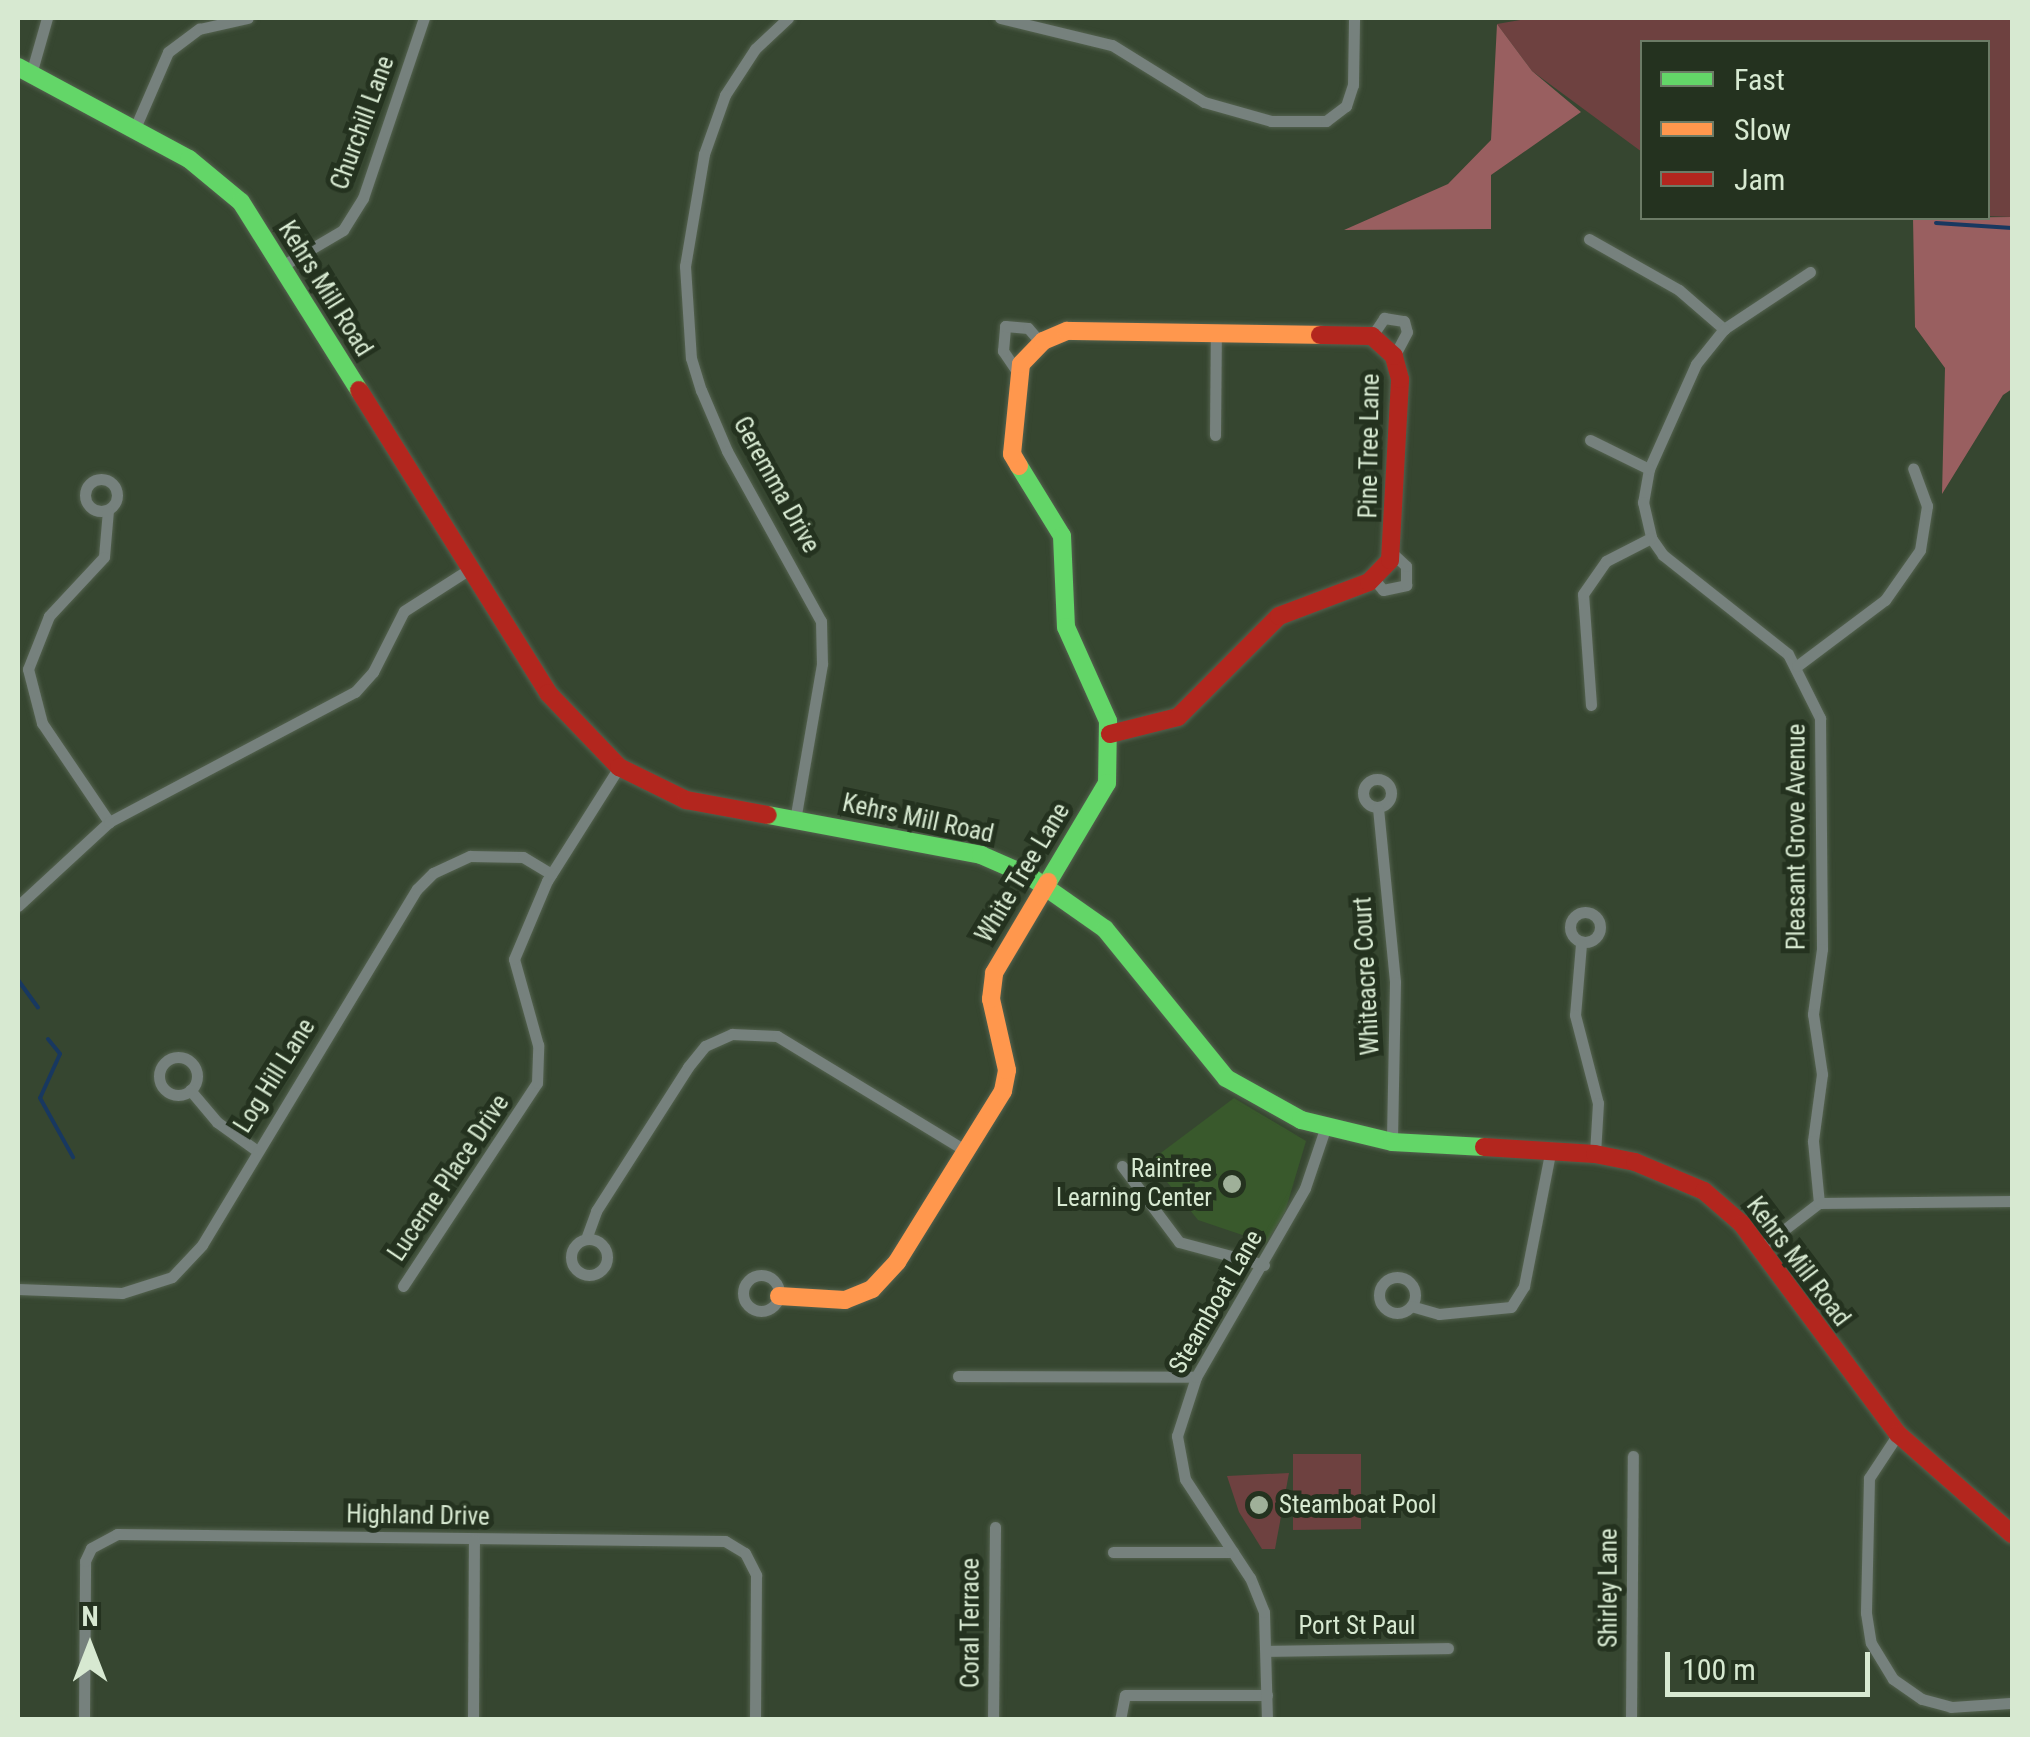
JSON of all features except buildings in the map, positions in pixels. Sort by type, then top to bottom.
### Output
[{"type":"street","points":[[24,71],[47,18]]},
{"type":"street","points":[[135,128],[168,52],[199,29],[248,18]]},
{"type":"street","name":"Churchill Lane","points":[[282,266],[343,230],[363,198],[424,18]]},
{"type":"street","name":"Geremma Drive","points":[[788,18],[738,71],[720,109],[691,212],[685,266],[691,358],[701,390],[726,452],[821,621],[822,664],[795,820]]},
{"type":"street","points":[[1000,18],[1112,45],[1204,102],[1271,121],[1326,121],[1346,106],[1353,85],[1354,18]]},
{"type":"street","name":"Kehrs Mill Road","points":[[24,71],[135,128],[223,185],[282,266],[548,693],[619,767],[686,800],[982,855],[1045,884],[1105,929],[1226,1078],[1325,1129],[1392,1142],[1551,1148],[1595,1154],[1660,1170],[1704,1191],[1759,1249],[1898,1434],[2012,1534]]},
{"type":"street","points":[[1589,239],[1679,290],[1724,329]]},
{"type":"street","points":[[1591,705],[1583,594],[1606,561],[1651,538],[1643,502],[1650,468],[1696,364],[1724,329],[1810,272]]},
{"type":"street","name":"White Tree Lane","points":[[779,1296],[844,1300],[881,1282],[966,1151],[1006,1082],[991,999],[994,973],[1107,783],[1110,734],[1066,627],[1062,536],[1012,454],[1018,373],[1003,351],[1004,326],[1028,328],[1041,343]]},
{"type":"street","points":[[1018,373],[1041,343],[1067,330],[1216,330],[1215,435]]},
{"type":"street","name":"Pine Tree Lane","points":[[1110,734],[1178,717],[1279,616],[1374,579],[1392,553],[1400,379],[1384,346],[1216,330]]},
{"type":"street","points":[[1590,440],[1650,468]]},
{"type":"street","points":[[1797,666],[1885,600],[1920,550],[1927,506],[1913,468]]},
{"type":"street","points":[[108,510],[104,557],[49,616],[28,669],[42,723],[109,822]]},
{"type":"street","name":"Pleasant Grove Avenue","points":[[1651,538],[1683,572],[1797,666],[1816,703],[1822,739],[1822,948],[1813,1014],[1822,1074],[1812,1141],[1819,1203]]},
{"type":"street","name":"Pine Tree Lane","points":[[1374,579],[1383,590],[1406,585],[1406,566],[1392,553]]},
{"type":"street","points":[[18,906],[109,822],[354,692],[373,672],[404,611],[470,568]]},
{"type":"street","name":"Lucerne Place Drive","points":[[403,1286],[537,1083],[538,1045],[514,959],[552,874],[619,767]]},
{"type":"street","name":"Whiteacre Court","points":[[1378,808],[1396,982],[1392,1142]]},
{"type":"street","name":"Log Hill Lane","points":[[18,1289],[122,1293],[156,1286],[202,1245],[256,1150],[434,873],[470,856],[495,854],[523,857],[552,874]]},
{"type":"street","points":[[1581,944],[1575,1015],[1598,1103],[1595,1154]]},
{"type":"street","points":[[586,1239],[596,1211],[688,1066],[705,1046],[732,1034],[777,1036],[966,1151]]},
{"type":"street","points":[[190,1090],[217,1122],[256,1150]]},
{"type":"street","name":"Steamboat Lane","points":[[1267,1720],[1264,1612],[1234,1552],[1199,1506],[1177,1452],[1196,1377],[1305,1188],[1325,1129]]},
{"type":"street","points":[[1410,1306],[1439,1314],[1511,1307],[1524,1286],[1551,1148]]},
{"type":"street","points":[[1122,1166],[1179,1242],[1264,1265]]},
{"type":"street","points":[[1759,1249],[1819,1203],[2012,1201]]},
{"type":"street","points":[[958,1376],[1196,1377]]},
{"type":"street","points":[[1898,1434],[1869,1478],[1871,1643],[1894,1679],[1922,1699],[1951,1707],[2012,1704]]},
{"type":"street","name":"Shirley Lane","points":[[1631,1720],[1633,1456]]},
{"type":"street","name":"Coral Terrace","points":[[993,1720],[995,1527]]},
{"type":"street","name":"Highland Drive","points":[[84,1720],[84,1561],[91,1548],[117,1534],[726,1541],[745,1553],[756,1575],[756,1720]]},
{"type":"street","points":[[473,1720],[474,1540]]},
{"type":"street","points":[[1113,1552],[1234,1552]]},
{"type":"street","name":"Port St Paul","points":[[1267,1650],[1448,1648]]},
{"type":"street","points":[[1120,1720],[1124,1695],[1267,1695]]},
{"type":"shaded area","points":[[1531,18],[2012,18],[2012,217],[1990,216],[1990,40],[1640,40],[1640,151],[1532,71],[1497,24]]},
{"type":"shaded area","points":[[1497,24],[1532,71],[1581,112],[1491,175],[1491,229],[1344,230],[1448,184],[1491,140]]},
{"type":"shaded area","points":[[2012,217],[2012,389],[2003,395],[1942,494],[1945,368],[1915,327],[1913,220]]},
{"type":"shaded area","name":"Raintree Learning Center","points":[[1234,1098],[1306,1141],[1285,1212],[1266,1243],[1198,1220],[1150,1161]]},
{"type":"shaded area","points":[[1293,1454],[1361,1454],[1361,1529],[1293,1530]]},
{"type":"shaded area","name":"Steamboat Pool","points":[[1289,1473],[1275,1549],[1262,1549],[1239,1512],[1227,1476]]},
{"type":"waterway","points":[[1936,223],[2012,228]]},
{"type":"waterway","points":[[18,980],[38,1008]]},
{"type":"waterway","points":[[48,1039],[60,1054],[40,1098],[73,1157]]},
{"type":"traffic: fast","points":[[18,67],[189,159],[241,202],[359,390]]},
{"type":"traffic: fast","points":[[1019,466],[1062,536],[1066,627],[1108,721],[1107,783],[1048,882]]},
{"type":"traffic: fast","points":[[768,815],[981,855],[1031,877],[1105,929],[1226,1078],[1301,1120],[1392,1142],[1484,1147]]},
{"type":"traffic: slow","points":[[1019,466],[1012,454],[1021,364],[1043,341],[1067,331],[1320,335]]},
{"type":"traffic: slow","points":[[779,1296],[845,1300],[872,1289],[897,1262],[1003,1091],[1007,1070],[991,999],[994,973],[1048,882]]},
{"type":"traffic: jam","points":[[1110,734],[1178,717],[1279,616],[1369,582],[1390,560],[1400,379],[1394,356],[1372,336],[1320,335]]},
{"type":"traffic: jam","points":[[359,390],[548,693],[619,767],[686,800],[768,815]]},
{"type":"traffic: jam","points":[[1484,1147],[1595,1154],[1635,1162],[1704,1191],[1742,1224],[1898,1434],[2012,1534]]},
{"type":"place","name":"Raintree Learning Center","points":[[1232,1184]]},
{"type":"place","name":"Steamboat Pool","points":[[1259,1505]]}]
